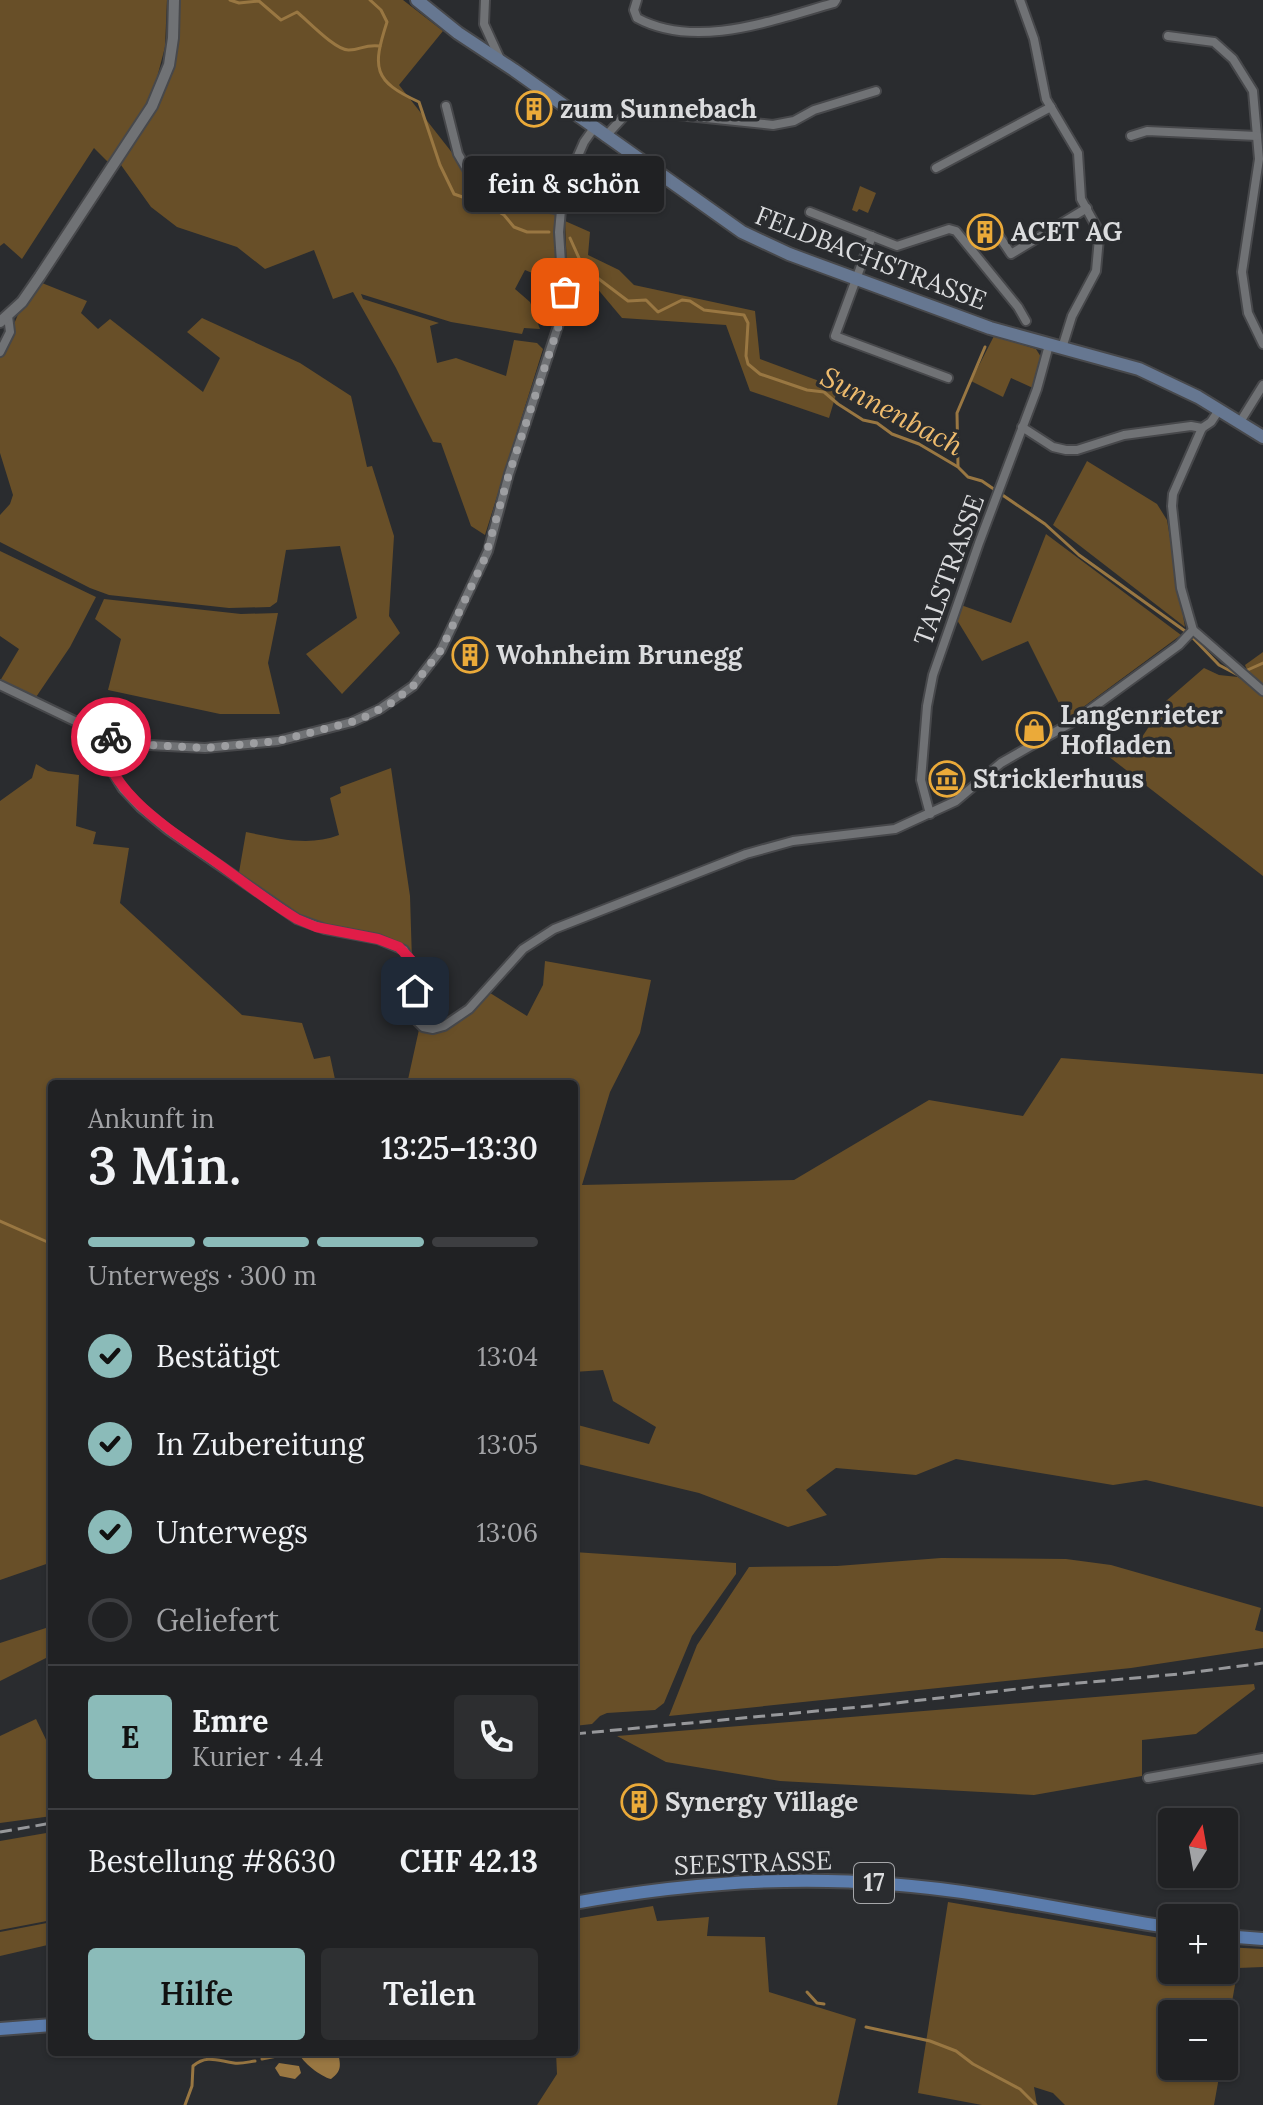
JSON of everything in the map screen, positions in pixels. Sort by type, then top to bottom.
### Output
[{"type":"main road","name":"FELDBACHSTRASSE","points":[[417,0],[458,33],[742,232],[789,254],[990,328],[1139,369],[1219,410],[1263,437]]},
{"type":"main road","name":"SEESTRASSE","points":[[578,1902],[707,1883],[840,1881],[920,1887],[1158,1926]]},
{"type":"main road","points":[[1238,1937],[1263,1939]]},
{"type":"main road","points":[[0,2029],[48,2025]]},
{"type":"street","points":[[0,352],[10,332],[4,319],[40,276],[152,106],[169,65],[174,0]]},
{"type":"street","points":[[485,0],[484,24],[500,60]]},
{"type":"street","points":[[637,0],[634,10],[637,18],[652,27],[703,33],[788,16],[836,0]]},
{"type":"street","name":"TALSTRASSE","points":[[930,814],[921,782],[929,696],[940,652],[1037,389],[1055,347],[1092,281],[1099,261],[1097,228],[1081,199],[1078,153],[1051,107],[1041,82],[1034,39],[1020,0]]},
{"type":"street","points":[[1168,36],[1214,42],[1233,59],[1253,91],[1259,159],[1242,272],[1248,313],[1263,344]]},
{"type":"street","points":[[605,137],[626,114],[639,111],[773,125],[794,121],[814,110],[876,91]]},
{"type":"street","points":[[446,106],[458,154],[468,171],[478,178],[512,189],[534,205],[561,210]]},
{"type":"street","points":[[936,168],[1051,107]]},
{"type":"street","points":[[0,685],[95,732],[139,743],[218,748],[278,741],[359,720],[399,698],[420,679],[441,650],[485,558],[509,474],[563,313],[565,295],[559,240],[561,210],[574,165],[594,128]]},
{"type":"street","points":[[1131,136],[1147,131],[1257,136]]},
{"type":"street","points":[[997,233],[1011,254],[1087,208]]},
{"type":"street","points":[[810,212],[897,246],[949,229],[956,231],[1026,321]]},
{"type":"street","points":[[872,236],[835,336],[948,378]]},
{"type":"street","points":[[1240,422],[1263,385]]},
{"type":"street","points":[[1219,410],[1211,422],[1202,428],[1178,479],[1172,506],[1181,588],[1193,630],[1263,691]]},
{"type":"street","points":[[1022,427],[1053,447],[1066,450],[1077,450],[1124,435],[1191,426],[1202,428]]},
{"type":"street","points":[[95,732],[104,758],[123,789],[168,830],[297,919],[325,929],[387,941],[404,950],[412,961],[416,1017],[420,1025],[437,1028],[457,1018],[479,999],[523,949],[554,929],[764,848],[804,839],[895,829],[963,797],[1001,763],[1076,720],[1179,645],[1193,630]]},
{"type":"street","points":[[1148,1778],[1263,1758]]},
{"type":"shaded area","points":[[0,0],[167,0],[165,47],[153,93],[178,43],[179,0],[403,0],[443,31],[399,85],[457,159],[563,204],[562,270],[549,280],[525,270],[515,289],[530,302],[540,329],[524,328],[522,334],[451,322],[361,294],[363,299],[439,323],[430,326],[437,363],[456,358],[506,376],[514,340],[537,343],[543,349],[485,535],[471,526],[441,443],[433,442],[353,292],[333,299],[314,250],[265,269],[237,247],[177,227],[151,207],[121,165],[107,161],[94,148],[22,259],[4,243],[0,246]]},
{"type":"shaded area","points":[[860,186],[876,193],[868,213],[852,210]]},
{"type":"shaded area","points":[[565,221],[590,232],[588,255],[619,270],[634,285],[755,311],[760,359],[838,388],[829,418],[750,391],[726,325],[622,318],[585,274],[567,269]]},
{"type":"shaded area","points":[[42,283],[87,301],[81,313],[98,329],[110,319],[203,392],[220,358],[187,332],[202,318],[300,363],[351,396],[367,467],[372,466],[394,536],[389,616],[400,633],[342,694],[306,654],[357,618],[340,546],[286,550],[277,602],[270,607],[229,608],[109,595],[0,542],[0,515],[13,495],[0,453],[0,358],[19,312]]},
{"type":"shaded area","points":[[994,336],[1036,349],[1041,357],[1033,388],[1011,378],[1003,397],[971,381]]},
{"type":"shaded area","points":[[1087,461],[1157,504],[1167,520],[1185,627],[1053,525]]},
{"type":"shaded area","points":[[1046,534],[1181,635],[1067,719],[1028,641],[982,661],[957,620],[961,605],[1011,623]]},
{"type":"shaded area","points":[[0,551],[96,597],[70,647],[34,700],[0,681],[19,649],[0,636]]},
{"type":"shaded area","points":[[104,599],[241,614],[278,613],[268,663],[280,714],[220,714],[108,690],[121,639],[95,619]]},
{"type":"shaded area","points":[[1263,652],[1263,685],[1250,677],[1245,665]]},
{"type":"shaded area","points":[[1204,668],[1219,675],[1238,677],[1263,696],[1263,876],[1105,751],[1142,737],[1166,701]]},
{"type":"shaded area","points":[[36,764],[48,771],[79,775],[76,826],[96,832],[93,844],[129,848],[120,903],[242,1015],[302,1023],[314,1059],[330,1056],[335,1080],[48,1080],[48,1563],[0,1580],[0,801],[32,778]]},
{"type":"shaded area","points":[[391,768],[410,896],[412,961],[393,944],[316,927],[238,878],[246,832],[304,841],[339,835],[330,798],[341,793],[340,787]]},
{"type":"shaded area","points":[[545,961],[651,980],[640,1033],[610,1092],[582,1185],[794,1180],[929,1100],[1023,1116],[1061,1058],[1263,1074],[1263,1507],[1146,1480],[1113,1485],[956,1459],[916,1475],[836,1468],[806,1490],[827,1515],[788,1527],[699,1493],[578,1464],[578,1425],[649,1444],[656,1427],[613,1401],[603,1370],[578,1372],[578,1080],[408,1080],[420,1025],[437,1028],[487,991],[527,1016],[543,985]]},
{"type":"shaded area","points":[[578,1552],[736,1563],[736,1574],[692,1636],[664,1703],[655,1710],[607,1713],[592,1724],[578,1726]]},
{"type":"shaded area","points":[[941,1558],[1066,1559],[1111,1565],[1261,1608],[1255,1630],[1263,1632],[1263,1648],[1131,1668],[669,1716],[697,1645],[749,1567],[837,1566]]},
{"type":"shaded area","points":[[48,1627],[48,1657],[0,1681],[0,1643]]},
{"type":"shaded area","points":[[1254,1684],[1255,1689],[1196,1734],[1142,1740],[1142,1776],[1034,1795],[780,1781],[666,1762],[617,1736]]},
{"type":"shaded area","points":[[36,1719],[48,1744],[48,1817],[0,1823],[0,1736]]},
{"type":"shaded area","points":[[48,1833],[48,1921],[0,1930],[0,1841]]},
{"type":"shaded area","points":[[948,1902],[1158,1938],[1158,1984],[1235,1984],[1232,2000],[1158,2000],[1158,2080],[1218,2080],[1214,2105],[1065,2105],[1053,2093],[1034,2087],[1037,2105],[982,2105],[918,2093]]},
{"type":"shaded area","points":[[653,1906],[657,1921],[709,1917],[707,1936],[765,1937],[769,1992],[856,2019],[837,2105],[537,2105],[557,2074],[556,2056],[578,2056],[578,1918]]},
{"type":"shaded area","points":[[48,1923],[48,1945],[0,1956],[0,1932]]},
{"type":"shaded area","points":[[1238,1948],[1263,1949],[1263,1967],[1238,1968]]},
{"type":"shaded area","points":[[300,2056],[339,2056],[340,2063],[339,2070],[331,2079]]},
{"type":"shaded area","points":[[279,2063],[299,2066],[301,2073],[295,2079],[280,2076],[275,2068]]},
{"type":"waterway","points":[[230,0],[239,3],[259,1],[281,20],[297,12],[329,41],[343,49],[380,46]]},
{"type":"waterway","name":"Sunnenbach","points":[[370,0],[381,10],[387,22],[379,51],[380,71],[392,87],[419,102],[440,165],[454,194],[491,207],[504,215],[514,227],[527,232],[549,232]]},
{"type":"waterway","name":"Sunnenbach","points":[[570,238],[583,267],[628,301],[646,300],[658,312],[682,300],[690,301],[704,310],[744,315],[748,323],[748,364],[760,374],[807,390],[824,392],[863,420],[877,423],[892,434],[919,444],[958,467],[968,477],[982,481],[1045,524],[1079,555],[1185,631]]},
{"type":"waterway","points":[[958,466],[957,413],[985,347]]},
{"type":"waterway","name":"Sunnenbach","points":[[1193,638],[1219,665],[1238,675]]},
{"type":"waterway","name":"Sunnenbach","points":[[1243,672],[1263,663]]},
{"type":"waterway","points":[[0,1221],[48,1242]]},
{"type":"waterway","points":[[807,1992],[817,2003],[824,2004]]},
{"type":"waterway","points":[[866,2027],[930,2041],[956,2051],[973,2064],[1020,2089],[1036,2105]]},
{"type":"waterway","points":[[262,2059],[277,2056]]},
{"type":"waterway","points":[[185,2105],[192,2086],[193,2066],[198,2062],[208,2059],[237,2063],[255,2061]]},
{"type":"railway","points":[[578,1734],[870,1706],[1263,1663]]},
{"type":"railway","points":[[0,1832],[48,1824]]},
{"type":"way so far","points":[[111,737],[149,745],[205,748],[278,741],[359,720],[390,704],[413,686],[441,650],[481,569],[563,313],[565,292]]},
{"type":"place","name":"zum Sunnebach","points":[[534,109]]},
{"type":"place","name":"ACET AG","points":[[985,232]]},
{"type":"place","name":"fein & schön","points":[[565,292]]},
{"type":"place","name":"Wohnheim Brunegg","points":[[470,655]]},
{"type":"place","name":"Langenrieter Hofladen","points":[[1034,730]]},
{"type":"place","name":"Stricklerhuus","points":[[947,779]]},
{"type":"place","name":"Synergy Village","points":[[639,1802]]},
{"type":"route","points":[[111,737],[95,732],[113,773],[152,818],[297,919],[316,927],[378,939],[399,947],[412,961],[415,991]]}]
